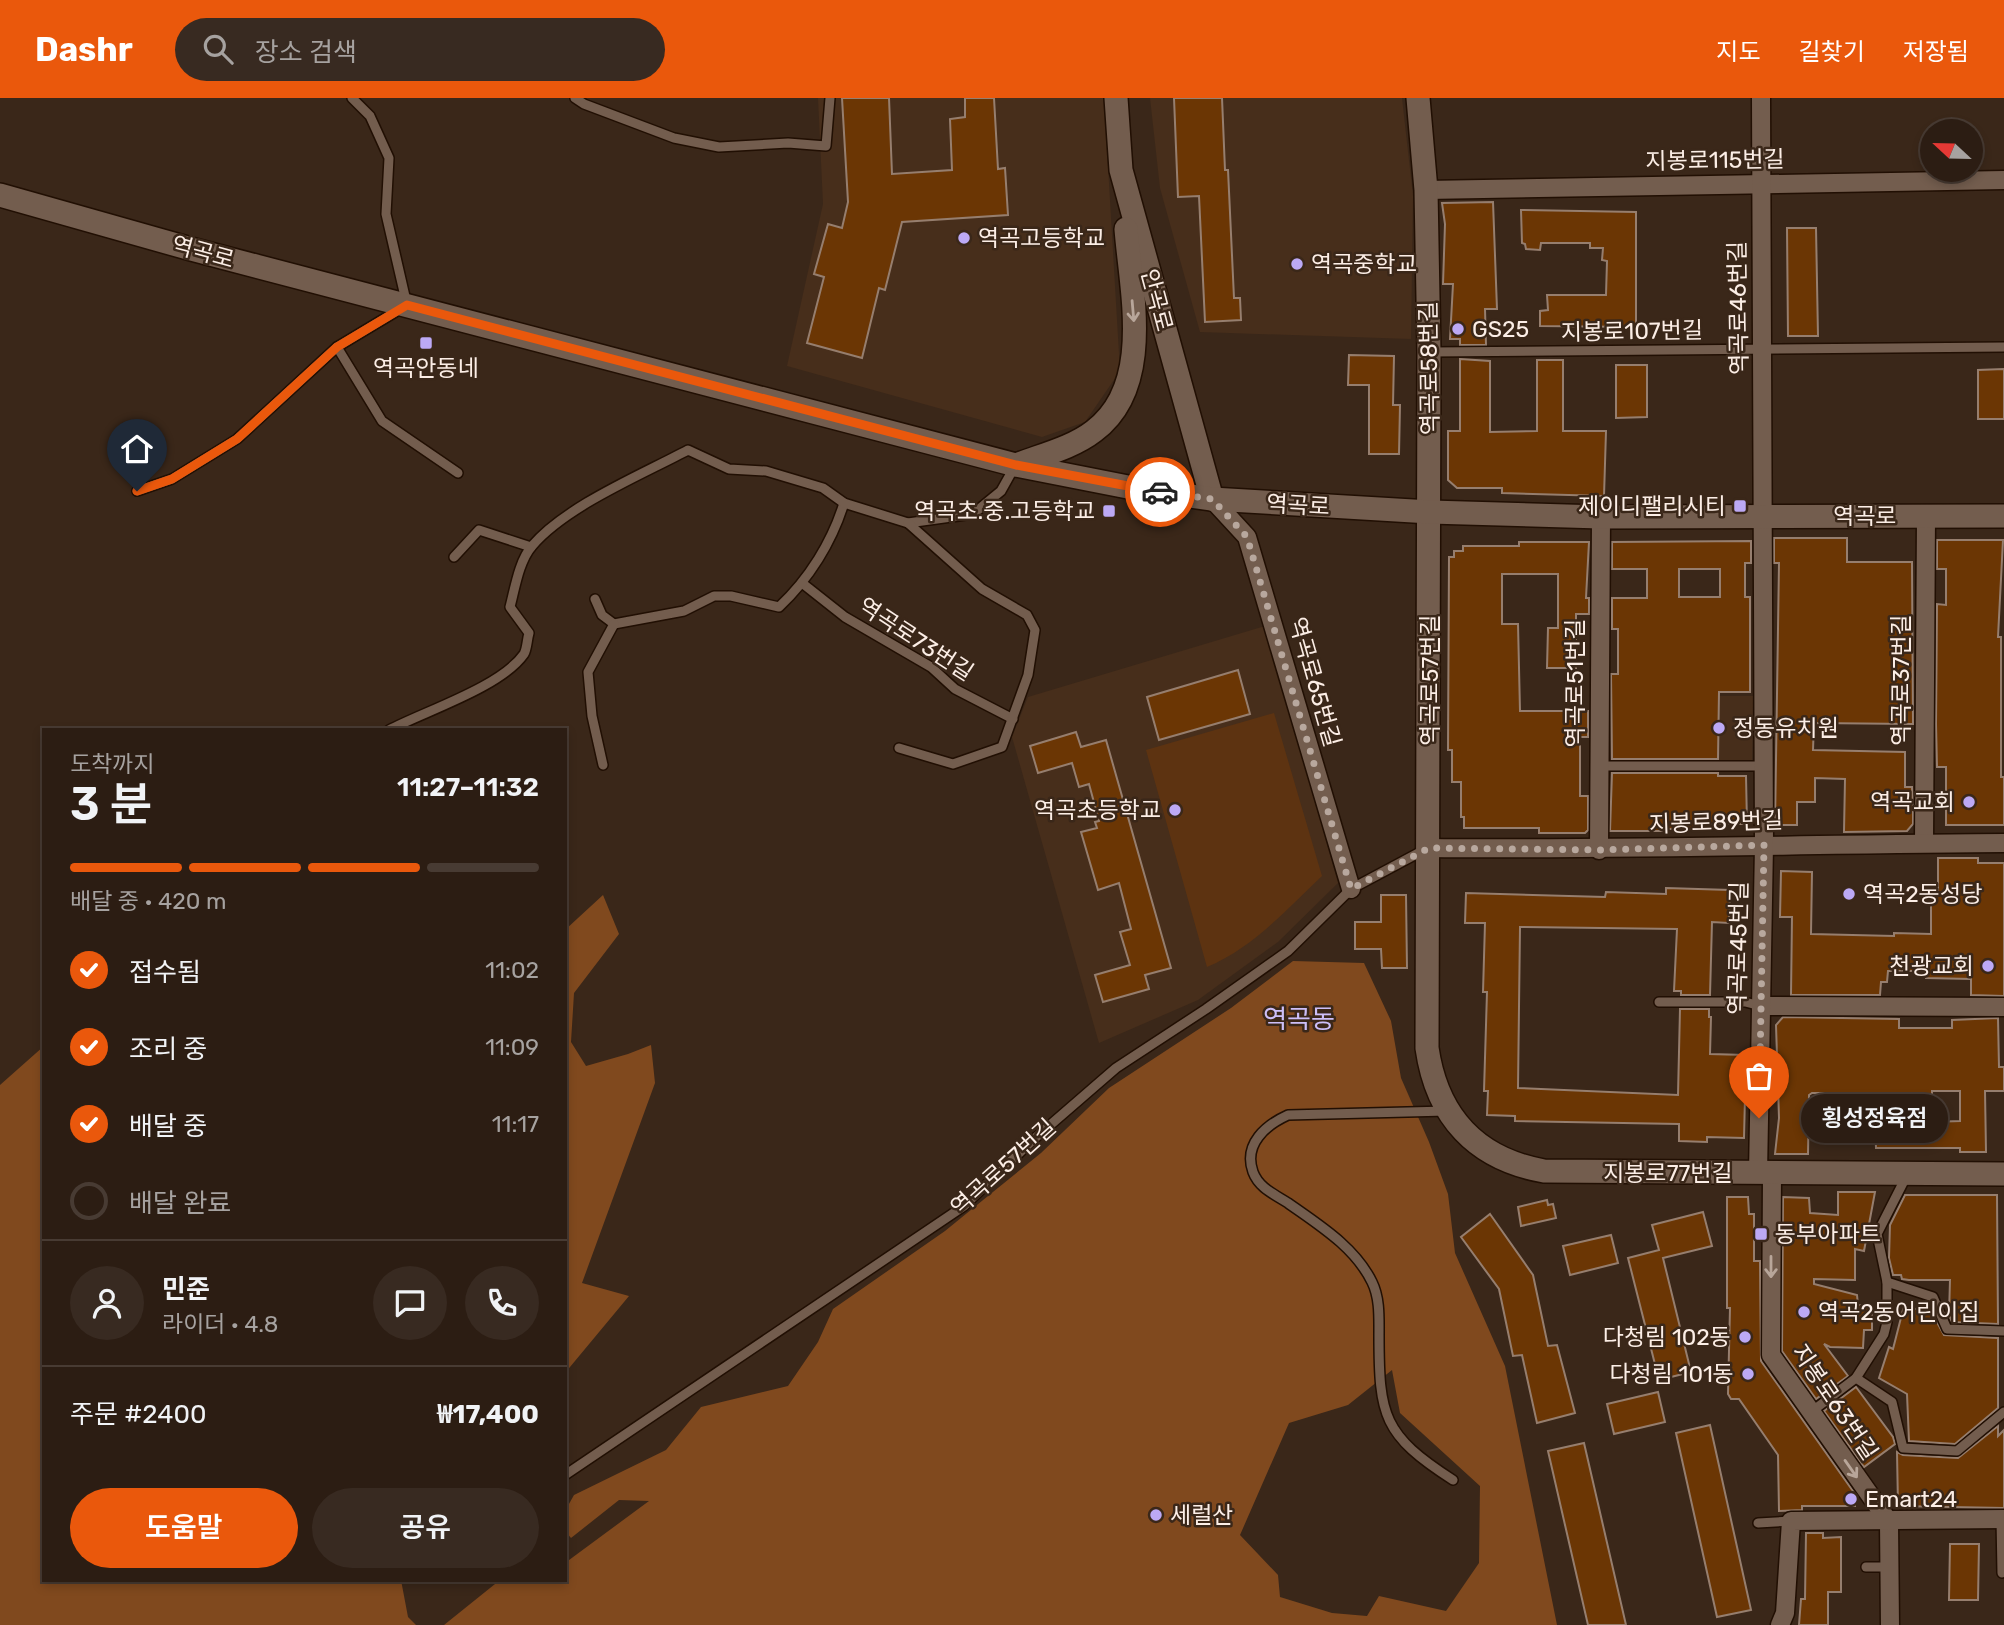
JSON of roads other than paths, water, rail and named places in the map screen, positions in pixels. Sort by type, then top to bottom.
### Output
[{"type":"street","name":"안곡로","points":[[1116,98],[1121,170],[1212,499]]},
{"type":"street","name":"역곡로58번길","points":[[1418,98],[1426,190],[1430,512]]},
{"type":"street","name":"역곡로46번길","points":[[1761,98],[1764,516]]},
{"type":"street","points":[[1016,465],[1078,441],[1095,430],[1114,412],[1128,384],[1135,330],[1121,170]]},
{"type":"street","name":"지봉로115번길","points":[[1426,190],[2004,180]]},
{"type":"street","name":"역곡로","points":[[0,195],[191,249],[1016,465],[1138,489],[1212,499],[1430,512],[1601,517],[2004,516]]},
{"type":"street","name":"역곡로65번길","points":[[1212,499],[1247,537],[1351,889]]},
{"type":"street","name":"역곡로57번길","points":[[1430,512],[1427,1048],[1430,1068],[1449,1111]]},
{"type":"street","name":"역곡로45번길","points":[[1764,516],[1761,1006],[1765,1174]]},
{"type":"street","name":"역곡로37번길","points":[[1924,844],[1926,516]]},
{"type":"street","name":"역곡로51번길","points":[[1600,850],[1601,517]]},
{"type":"street","name":"지봉로89번길","points":[[1429,848],[1600,850],[1764,845],[2004,843]]},
{"type":"street","points":[[1761,1006],[2004,1007]]},
{"type":"street","name":"지봉로77번길","points":[[1449,1111],[1480,1147],[1521,1167],[1568,1172],[2004,1174]]},
{"type":"street","name":"지봉로63번길","points":[[1765,1174],[1771,1355],[1889,1522]]},
{"type":"street","points":[[1780,1625],[1785,1613],[1791,1521],[2003,1519]]},
{"type":"street","points":[[1889,1522],[1890,1625]]},
{"type":"lane","points":[[137,491],[172,479],[237,439],[337,347],[407,305],[386,215],[390,158],[370,116],[352,98]]},
{"type":"lane","points":[[575,98],[584,104],[674,138],[719,147],[788,143],[826,146],[830,98]]},
{"type":"lane","points":[[337,347],[382,421],[458,473]]},
{"type":"lane","name":"지봉로107번길","points":[[1429,352],[2004,347]]},
{"type":"lane","points":[[393,728],[499,676],[526,652],[528,633],[510,607],[531,547],[555,526],[604,493],[688,450],[729,469],[766,471],[823,488],[845,503],[908,523],[982,589],[1027,615],[1035,630],[1028,675],[1002,747],[953,764],[899,748]]},
{"type":"lane","points":[[908,523],[973,514],[1001,491],[1016,465]]},
{"type":"lane","points":[[595,599],[602,615],[614,624],[684,611],[715,596],[731,596],[779,607],[802,583],[836,530],[845,503]]},
{"type":"lane","points":[[454,557],[480,530],[531,547]]},
{"type":"lane","name":"역곡로73번길","points":[[802,583],[845,617],[931,667],[955,689],[1013,719]]},
{"type":"lane","points":[[603,765],[592,716],[588,672],[614,624]]},
{"type":"lane","points":[[1600,766],[1763,766]]},
{"type":"lane","name":"역곡로57번길","points":[[567,1474],[964,1206],[1034,1139],[1116,1068],[1288,951],[1351,889],[1429,848]]},
{"type":"lane","points":[[1659,1002],[1745,1002],[1761,1006]]},
{"type":"lane","points":[[1449,1111],[1288,1115],[1271,1123],[1256,1139],[1250,1154],[1253,1171],[1262,1187],[1331,1234],[1352,1253],[1373,1283],[1379,1311],[1382,1404],[1398,1437],[1421,1459],[1453,1480]]},
{"type":"lane","points":[[1811,1412],[1856,1378],[1884,1334],[1887,1322],[1887,1282],[1877,1234],[1908,1174]]},
{"type":"lane","points":[[1887,1282],[1933,1297],[1947,1329],[2004,1331]]},
{"type":"lane","points":[[1856,1378],[1892,1402],[1903,1448],[1956,1451],[2004,1412]]},
{"type":"lane","points":[[2002,1573],[2003,1519]]},
{"type":"lane","points":[[1758,1523],[1791,1521]]},
{"type":"lane","points":[[1866,1567],[1889,1567]]},
{"type":"place","name":"역곡고등학교","points":[[964,238]]},
{"type":"place","name":"역곡중학교","points":[[1297,264]]},
{"type":"place","name":"GS25","points":[[1458,329]]},
{"type":"place","name":"역곡안동네","points":[[426,343]]},
{"type":"place","name":"제이디팰리시티","points":[[1740,506]]},
{"type":"place","name":"역곡초.중.고등학교","points":[[1109,511]]},
{"type":"place","name":"정동유치원","points":[[1719,728]]},
{"type":"place","name":"역곡교회","points":[[1969,802]]},
{"type":"place","name":"역곡초등학교","points":[[1175,810]]},
{"type":"place","name":"역곡2동성당","points":[[1849,894]]},
{"type":"place","name":"천광교회","points":[[1988,966]]},
{"type":"place","name":"횡성정육점","points":[[1759,1118]]},
{"type":"place","name":"동부아파트","points":[[1761,1234]]},
{"type":"place","name":"역곡2동어린이집","points":[[1804,1312]]},
{"type":"place","name":"다청림 102동","points":[[1745,1337]]},
{"type":"place","name":"다청림 101동","points":[[1748,1374]]},
{"type":"place","name":"Emart24","points":[[1851,1499]]},
{"type":"place","name":"세럴산","points":[[1156,1515]]},
{"type":"district","name":"역곡동","points":[[1299,1019]]}]
